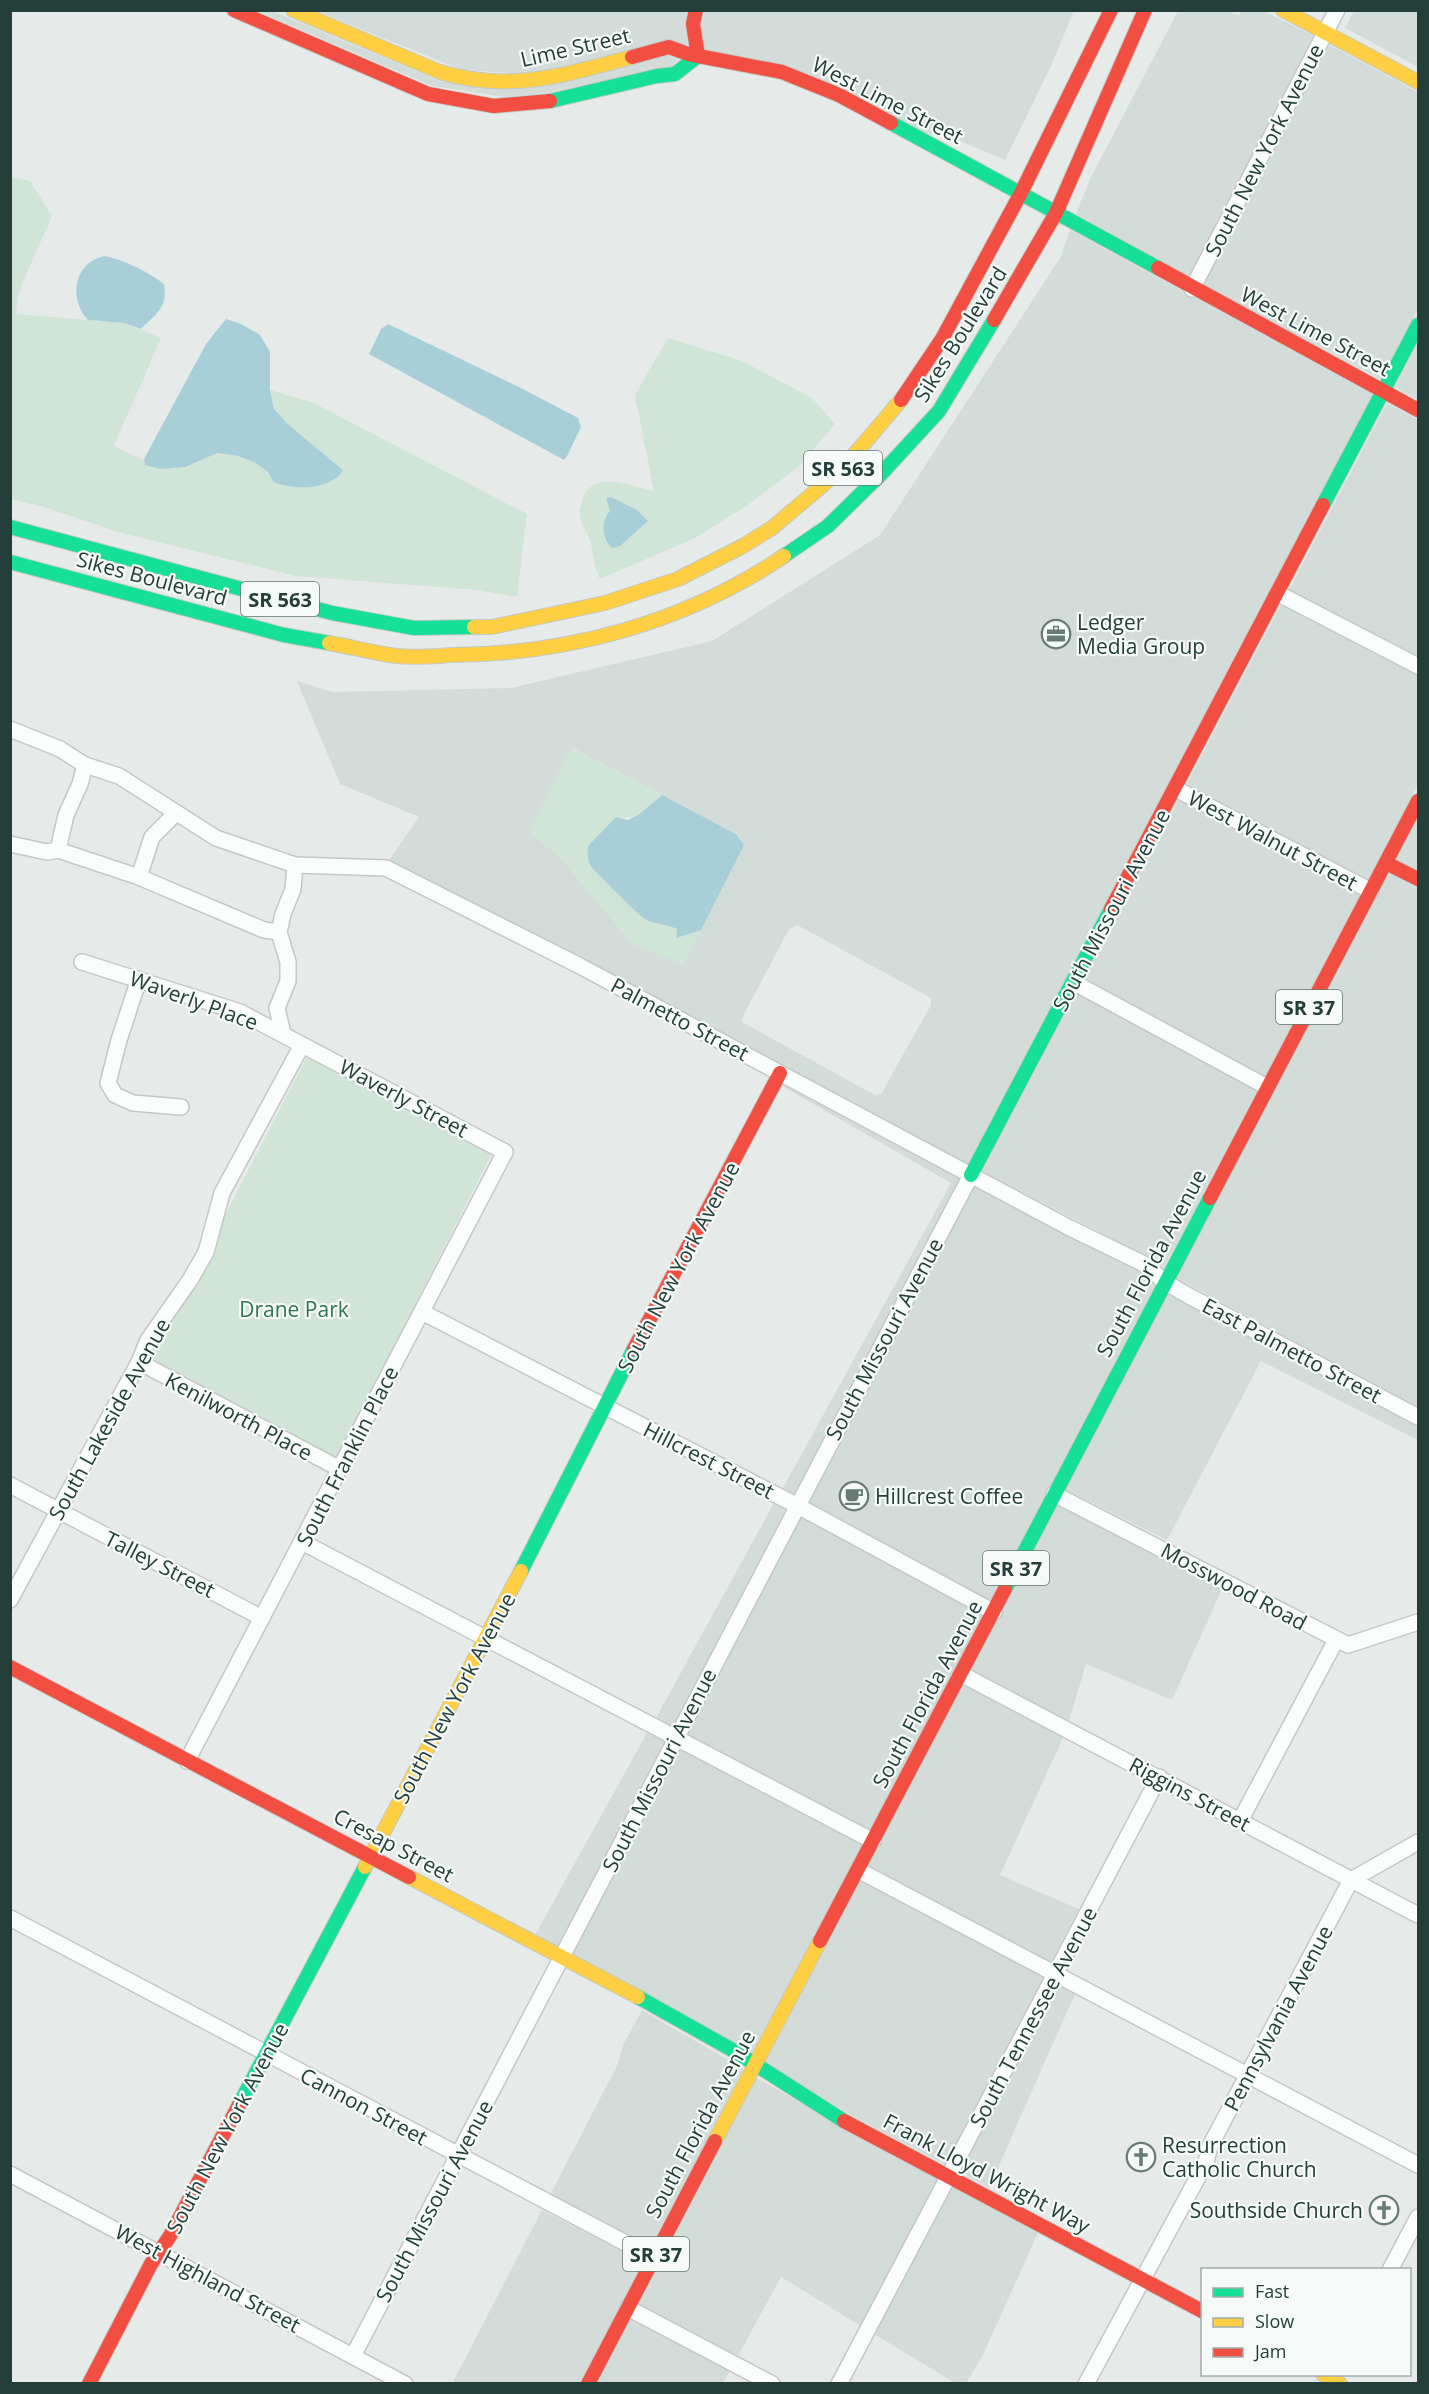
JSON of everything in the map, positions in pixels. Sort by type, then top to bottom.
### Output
[{"type":"main road","points":[[234,10],[428,94],[494,106],[551,101],[657,76],[675,74],[698,56],[693,24],[696,10]]},
{"type":"main road","name":"Lime Street","points":[[294,10],[460,78],[525,82],[563,75],[669,47],[698,56]]},
{"type":"main road","name":"Sikes Boulevard","points":[[10,527],[332,614],[414,628],[492,627],[582,608],[678,579],[743,546],[772,528],[843,468],[896,407],[942,339],[1021,193],[1111,10]]},
{"type":"main road","name":"Sikes Boulevard","points":[[10,562],[284,635],[398,656],[493,655],[580,643],[678,613],[749,579],[828,526],[881,474],[939,411],[968,366],[1056,213],[1145,10]]},
{"type":"main road","points":[[1284,10],[1419,82]]},
{"type":"main road","name":"West Lime Street","points":[[698,56],[782,72],[839,95],[1192,289],[1419,410]]},
{"type":"main road","name":"South Missouri Avenue","points":[[971,1175],[1419,325]]},
{"type":"main road","points":[[643,605],[738,559],[743,546]]},
{"type":"main road","points":[[561,625],[582,608]]},
{"type":"main road","points":[[593,639],[617,617]]},
{"type":"main road","points":[[456,655],[524,636]]},
{"type":"main road","name":"South Florida Avenue","points":[[588,2384],[1419,801]]},
{"type":"main road","points":[[1386,863],[1419,879]]},
{"type":"main road","name":"South New York Avenue","points":[[89,2384],[151,2264],[159,2254],[371,1856],[780,1073]]},
{"type":"main road","name":"Cresap Street","points":[[10,1666],[562,1958],[718,2042],[755,2066]]},
{"type":"main road","name":"Frank Lloyd Wright Way","points":[[755,2066],[852,2126],[1201,2311]]},
{"type":"street","name":"South New York Avenue","points":[[1192,289],[1336,10]]},
{"type":"street","points":[[1278,594],[1419,666]]},
{"type":"street","points":[[10,729],[60,749],[85,765],[119,776],[216,838],[295,865],[293,889],[279,932],[288,962],[288,981],[277,1008],[283,1034]]},
{"type":"street","points":[[58,850],[66,815],[80,784],[85,765]]},
{"type":"street","name":"West Walnut Street","points":[[1176,789],[1371,891]]},
{"type":"street","points":[[139,877],[152,837],[176,813]]},
{"type":"street","points":[[10,844],[47,852],[58,850],[139,877],[264,930],[279,932]]},
{"type":"street","name":"Palmetto Street","points":[[295,865],[386,868],[578,965],[971,1175]]},
{"type":"street","name":"Waverly Place","points":[[81,962],[232,1009],[302,1045]]},
{"type":"street","points":[[139,979],[118,1040],[108,1083],[115,1095],[133,1103],[181,1107]]},
{"type":"street","points":[[1073,982],[1267,1087]]},
{"type":"street","name":"Waverly Street","points":[[302,1045],[505,1152]]},
{"type":"street","name":"South Lakeside Avenue","points":[[10,1600],[139,1362],[148,1341],[190,1280],[206,1252],[222,1193],[302,1045]]},
{"type":"street","name":"South Franklin Place","points":[[187,1761],[505,1152]]},
{"type":"street","name":"East Palmetto Street","points":[[971,1175],[1144,1264],[1165,1282],[1419,1417]]},
{"type":"street","name":"South Missouri Avenue","points":[[353,2356],[796,1505],[971,1175]]},
{"type":"street","name":"Hillcrest Street","points":[[422,1311],[796,1505],[994,1612]]},
{"type":"street","name":"Kenilworth Place","points":[[139,1362],[340,1469]]},
{"type":"street","name":"Talley Street","points":[[10,1485],[262,1617]]},
{"type":"street","name":"Mosswood Road","points":[[1054,1494],[1348,1645],[1419,1622]]},
{"type":"street","points":[[302,1542],[873,1841]]},
{"type":"street","points":[[1240,1821],[1336,1640]]},
{"type":"street","name":"Riggins Street","points":[[961,1674],[1419,1915]]},
{"type":"street","name":"South Tennessee Avenue","points":[[839,2384],[1159,1778]]},
{"type":"street","points":[[1351,1880],[1419,1842]]},
{"type":"street","points":[[858,1870],[1419,2165]]},
{"type":"street","name":"Pennsylvania Avenue","points":[[1086,2384],[1206,2162],[1210,2146],[1351,1880]]},
{"type":"street","name":"Cannon Street","points":[[10,1918],[654,2258]]},
{"type":"street","name":"West Highland Street","points":[[10,2174],[405,2384]]},
{"type":"street","points":[[1391,2268],[1419,2217]]},
{"type":"street","points":[[628,2308],[772,2384]]},
{"type":"shaded area","points":[[704,10],[1074,11],[1050,68],[1005,160],[936,131],[934,136],[704,49],[701,32]]},
{"type":"shaded area","points":[[257,11],[273,11],[442,82],[668,56],[679,60],[672,66],[551,92],[504,97],[432,86]]},
{"type":"shaded area","points":[[316,11],[688,11],[687,45],[525,74],[462,70]]},
{"type":"shaded area","points":[[1178,11],[1226,11],[1239,15],[1241,11],[1264,11],[1314,36],[1190,277],[1076,214],[1090,179]]},
{"type":"shaded area","points":[[1354,11],[1418,11],[1418,67],[1345,28]]},
{"type":"shaded area","points":[[1328,44],[1418,92],[1418,309],[1382,380],[1203,285]]},
{"type":"shaded area","points":[[1070,230],[1374,395],[968,1164],[582,958],[389,860],[419,817],[340,784],[297,681],[332,692],[511,688],[712,641],[880,535],[1060,258]],"holes":[[[572,748],[736,834],[744,845],[558,856],[530,832]],[[797,925],[931,998],[931,1005],[881,1094],[875,1095],[742,1022],[743,1016],[789,929]]]},
{"type":"shaded area","points":[[1418,342],[1418,400],[1395,387]]},
{"type":"shaded area","points":[[1387,403],[1418,420],[1418,656],[1289,590]]},
{"type":"shaded area","points":[[1281,605],[1418,676],[1418,784],[1368,880],[1186,785]]},
{"type":"shaded area","points":[[1178,800],[1360,895],[1265,1076],[1084,978]]},
{"type":"shaded area","points":[[1418,818],[1418,870],[1397,859]]},
{"type":"shaded area","points":[[1389,874],[1418,889],[1418,1408],[1176,1278]]},
{"type":"shaded area","points":[[1076,993],[1257,1091],[1163,1269],[1147,1257],[982,1171]]},
{"type":"shaded area","points":[[783,1084],[960,1179],[794,1494],[783,1488],[951,1183],[782,1086]]},
{"type":"shaded area","points":[[974,1186],[1139,1271],[1155,1285],[991,1601],[807,1501]]},
{"type":"shaded area","points":[[1168,1293],[1418,1427],[1418,1440],[1261,1361],[1167,1540],[1064,1489]]},
{"type":"shaded area","points":[[774,1503],[786,1509],[673,1726],[656,1718]]},
{"type":"shaded area","points":[[1057,1505],[1222,1589],[1172,1700],[1086,1664],[1069,1721],[971,1670]]},
{"type":"shaded area","points":[[799,1516],[983,1616],[870,1830],[686,1734]]},
{"type":"shaded area","points":[[963,1685],[1063,1738],[1000,1875],[1079,1909],[1051,1962],[868,1866]]},
{"type":"shaded area","points":[[647,1733],[665,1742],[559,1947],[535,1935]]},
{"type":"shaded area","points":[[678,1749],[862,1845],[753,2054],[573,1954]]},
{"type":"shaded area","points":[[860,1881],[1044,1977],[946,2165],[856,2118],[765,2063]]},
{"type":"shaded area","points":[[1058,1984],[1075,1994],[989,2188],[960,2172]]},
{"type":"shaded area","points":[[642,2010],[744,2069],[651,2247],[550,2195],[618,2064],[623,2045]]},
{"type":"shaded area","points":[[757,2078],[938,2180],[861,2326],[781,2277],[738,2356],[639,2304]]},
{"type":"shaded area","points":[[952,2187],[1038,2233],[982,2357],[966,2383],[955,2383],[874,2334]]},
{"type":"shaded area","points":[[542,2210],[643,2262],[580,2383],[452,2384]]},
{"type":"shaded area","points":[[631,2319],[730,2371],[723,2383],[597,2384]]},
{"type":"green space","points":[[10,177],[30,181],[52,216],[19,291],[16,314],[125,323],[161,338],[114,446],[144,459],[145,465],[217,453],[239,456],[256,463],[335,463],[289,425],[274,408],[270,390],[314,403],[527,514],[517,597],[477,590],[296,576],[118,532],[44,507],[11,499]]},
{"type":"green space","points":[[668,338],[742,361],[812,398],[835,424],[798,467],[748,505],[695,538],[600,579],[591,543],[580,518],[583,498],[588,489],[605,482],[615,482],[654,491],[635,395]]},
{"type":"green space","points":[[571,748],[662,795],[635,815],[616,817],[588,846],[593,870],[609,882],[629,906],[644,919],[677,929],[677,938],[701,930],[684,965],[631,943],[558,856],[529,832]]},
{"type":"green space","name":"Drane Park","points":[[307,1057],[492,1153],[337,1458],[151,1358]]},
{"type":"water","points":[[104,256],[136,267],[164,284],[162,305],[141,329],[125,323],[88,320],[82,311],[76,292],[80,274],[94,260]]},
{"type":"water","points":[[226,319],[241,324],[260,335],[270,352],[270,390],[274,409],[289,425],[343,470],[330,482],[311,487],[282,485],[274,482],[268,472],[256,463],[238,456],[217,453],[185,467],[161,469],[145,465],[144,459],[206,344]]},
{"type":"water","points":[[388,324],[578,418],[581,427],[564,460],[369,354],[381,329]]},
{"type":"water","points":[[611,497],[637,510],[648,521],[620,546],[612,548],[604,535],[605,520],[610,511],[606,498]]},
{"type":"water","points":[[662,795],[736,834],[744,845],[701,930],[676,938],[677,929],[645,919],[590,865],[588,858],[588,846],[616,817],[628,820]]},
{"type":"traffic: fast","points":[[550,101],[657,76],[675,74],[698,56]]},
{"type":"traffic: fast","points":[[891,123],[1158,268]]},
{"type":"traffic: fast","points":[[784,556],[828,526],[881,474],[939,411],[994,320]]},
{"type":"traffic: fast","points":[[1323,505],[1418,325]]},
{"type":"traffic: fast","points":[[10,527],[332,613],[414,628],[474,627]]},
{"type":"traffic: fast","points":[[10,562],[284,635],[329,643]]},
{"type":"traffic: fast","points":[[971,1175],[1111,909]]},
{"type":"traffic: fast","points":[[1005,1589],[1210,1198]]},
{"type":"traffic: fast","points":[[521,1571],[634,1349]]},
{"type":"traffic: fast","points":[[239,2105],[365,1867]]},
{"type":"traffic: fast","points":[[638,1997],[736,2052],[844,2121]]},
{"type":"traffic: slow","points":[[293,10],[440,72],[466,78],[490,81],[537,79],[632,57]]},
{"type":"traffic: slow","points":[[1283,10],[1418,82]]},
{"type":"traffic: slow","points":[[474,627],[492,627],[605,603],[678,579],[743,546],[772,528],[843,468],[901,400]]},
{"type":"traffic: slow","points":[[329,643],[388,655],[418,657],[496,653],[583,641],[667,616],[707,599],[784,556]]},
{"type":"traffic: slow","points":[[365,1867],[521,1571]]},
{"type":"traffic: slow","points":[[409,1877],[638,1997]]},
{"type":"traffic: slow","points":[[715,2141],[820,1941]]},
{"type":"traffic: slow","points":[[1326,2376],[1340,2384]]},
{"type":"traffic: jam","points":[[234,10],[428,94],[494,106],[550,101]]},
{"type":"traffic: jam","points":[[696,10],[693,24],[698,56]]},
{"type":"traffic: jam","points":[[901,400],[942,339],[1021,193],[1111,10]]},
{"type":"traffic: jam","points":[[994,320],[1056,213],[1145,10]]},
{"type":"traffic: jam","points":[[632,57],[669,47],[688,54],[782,72],[839,95],[891,123]]},
{"type":"traffic: jam","points":[[1158,268],[1418,410]]},
{"type":"traffic: jam","points":[[1111,909],[1323,505]]},
{"type":"traffic: jam","points":[[1210,1198],[1418,801]]},
{"type":"traffic: jam","points":[[1386,863],[1418,879]]},
{"type":"traffic: jam","points":[[634,1349],[780,1073]]},
{"type":"traffic: jam","points":[[820,1941],[1005,1589]]},
{"type":"traffic: jam","points":[[10,1667],[409,1877]]},
{"type":"traffic: jam","points":[[89,2384],[151,2264],[170,2236],[239,2105]]},
{"type":"traffic: jam","points":[[844,2121],[1201,2310]]},
{"type":"traffic: jam","points":[[588,2384],[715,2141]]},
{"type":"place","name":"Ledger Media Group","points":[[1056,634]]},
{"type":"place","name":"Hillcrest Coffee","points":[[854,1496]]},
{"type":"place","name":"Resurrection Catholic Church","points":[[1141,2157]]},
{"type":"place","name":"Southside Church","points":[[1384,2210]]}]
